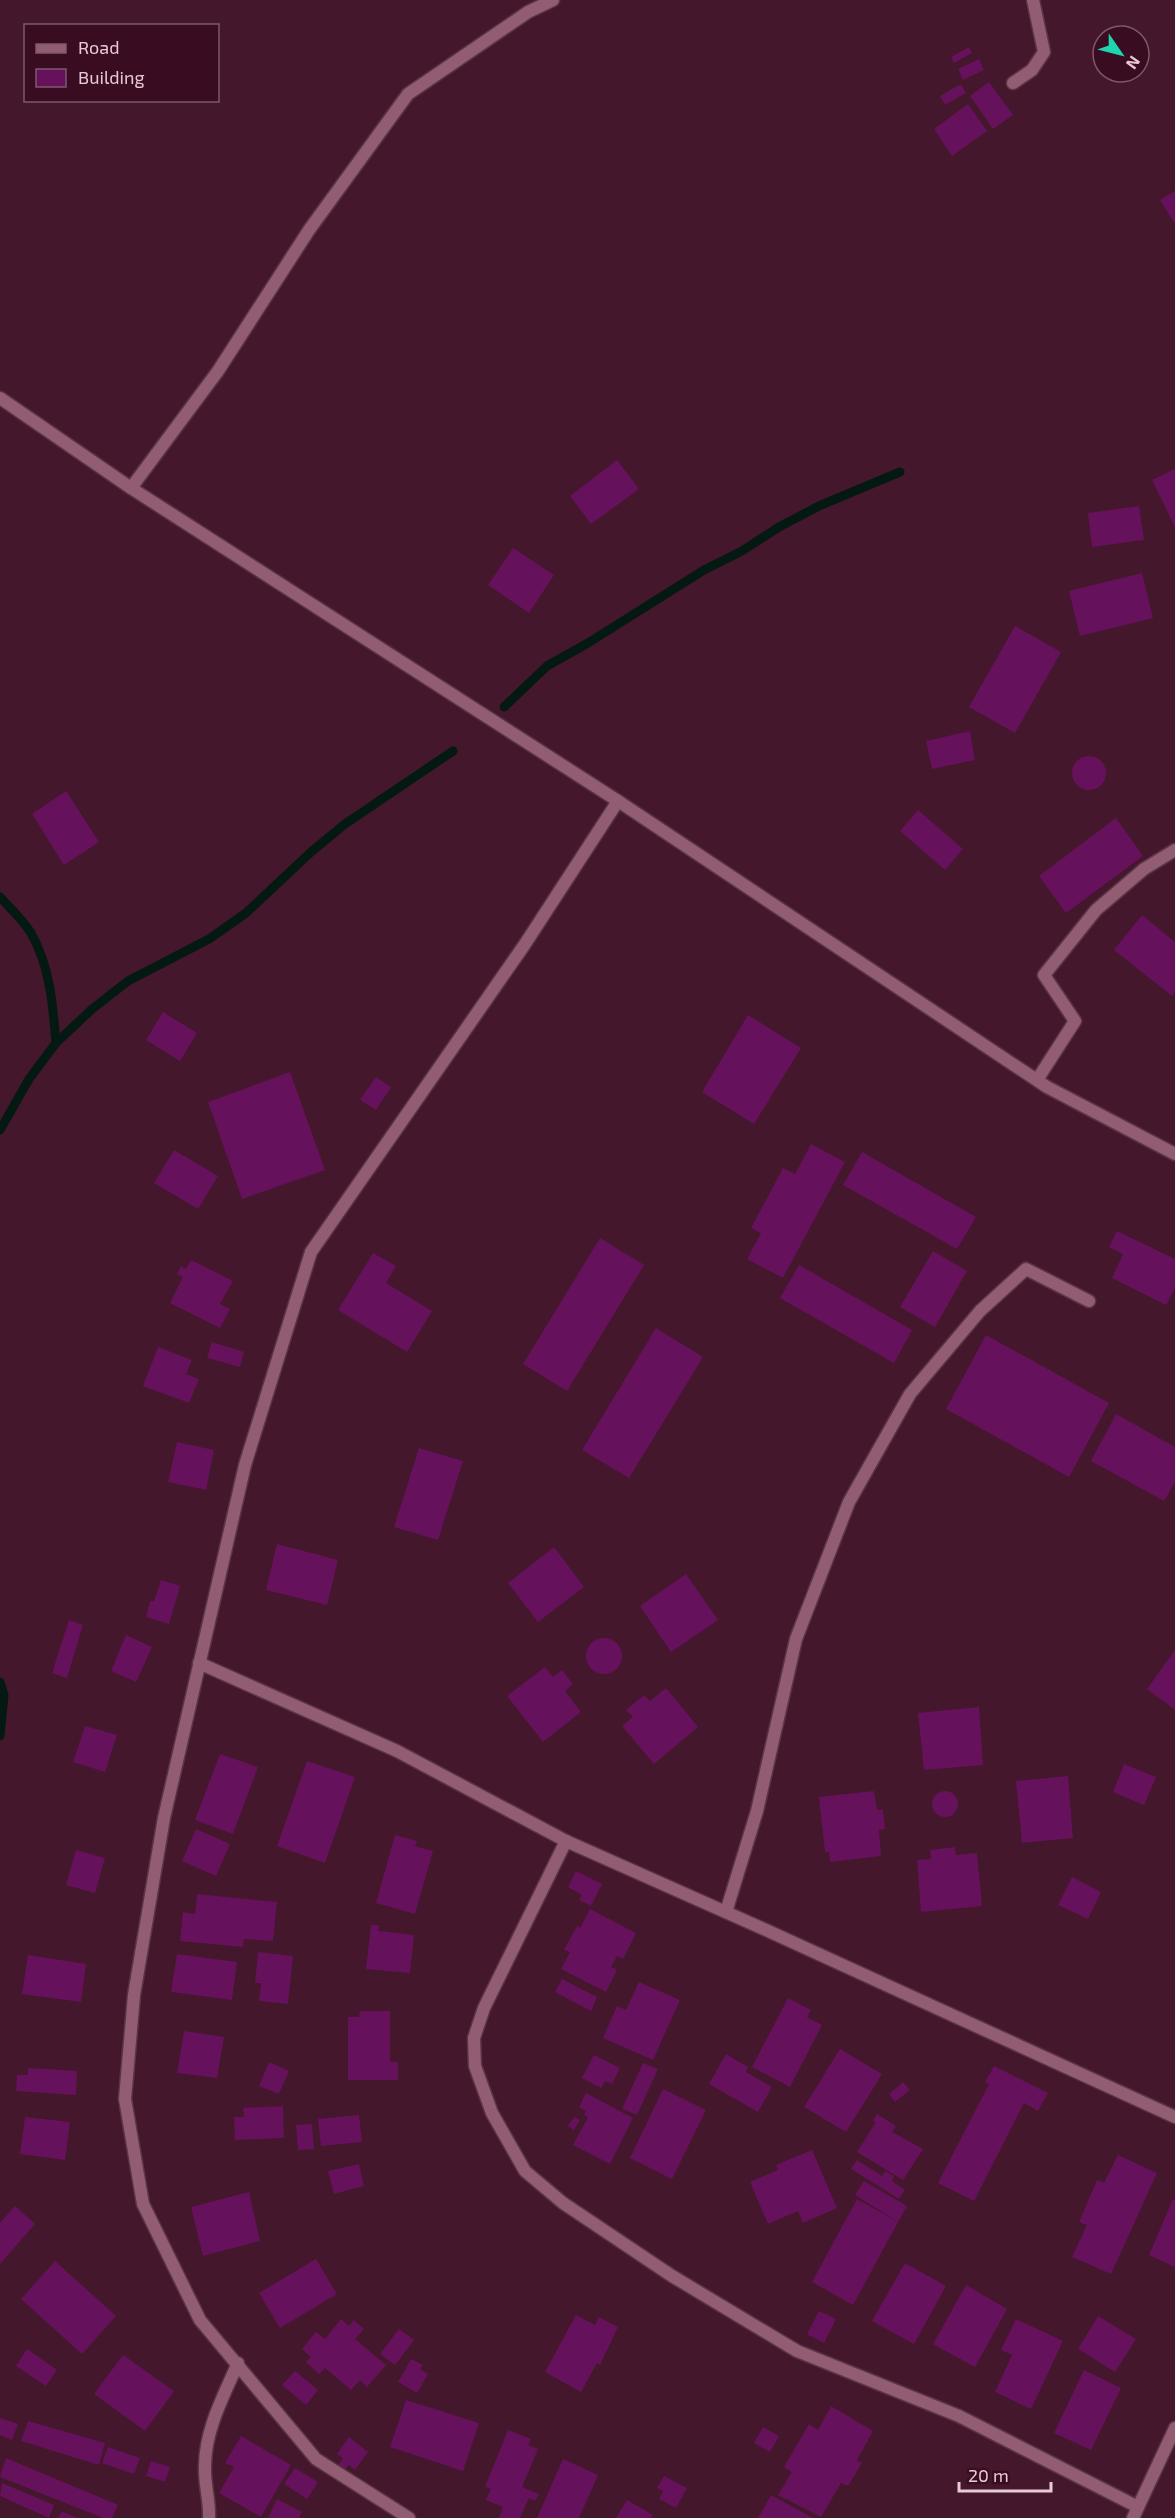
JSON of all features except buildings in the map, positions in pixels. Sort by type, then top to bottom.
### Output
[{"type":"street","points":[[131,488],[218,371],[309,230],[408,94],[528,12],[554,0]]},
{"type":"street","points":[[1013,83],[1032,69],[1044,52],[1033,0]]},
{"type":"street","points":[[0,398],[131,488],[618,801],[1037,1080],[1175,1154]]},
{"type":"street","points":[[409,2518],[316,2459],[200,2320],[143,2204],[125,2099],[134,1995],[164,1818],[245,1465],[311,1252],[525,944],[618,801]]},
{"type":"street","points":[[1037,1080],[1074,1021],[1044,975],[1096,910],[1144,869],[1175,850]]},
{"type":"street","points":[[726,1912],[757,1811],[796,1639],[849,1502],[910,1394],[980,1311],[1026,1269],[1089,1301]]},
{"type":"street","points":[[199,1663],[397,1751],[566,1841],[1175,2117]]},
{"type":"street","points":[[566,1841],[484,2008],[474,2038],[475,2066],[492,2113],[525,2171],[563,2204],[672,2276],[797,2351],[959,2416],[1136,2513],[1175,2428]]},
{"type":"street","points":[[209,2518],[210,2504],[205,2466],[213,2422],[238,2363]]},
{"type":"waterway","points":[[504,707],[547,666],[704,570],[742,551],[779,527],[819,506],[900,472]]},
{"type":"waterway","points":[[0,1130],[29,1079],[56,1043],[91,1010],[128,981],[209,939],[246,913],[311,852],[345,824],[453,751]]},
{"type":"waterway","points":[[0,897],[28,928],[42,959],[52,1001],[56,1043]]},
{"type":"waterway","points":[[0,1682],[4,1695],[0,1736]]}]
